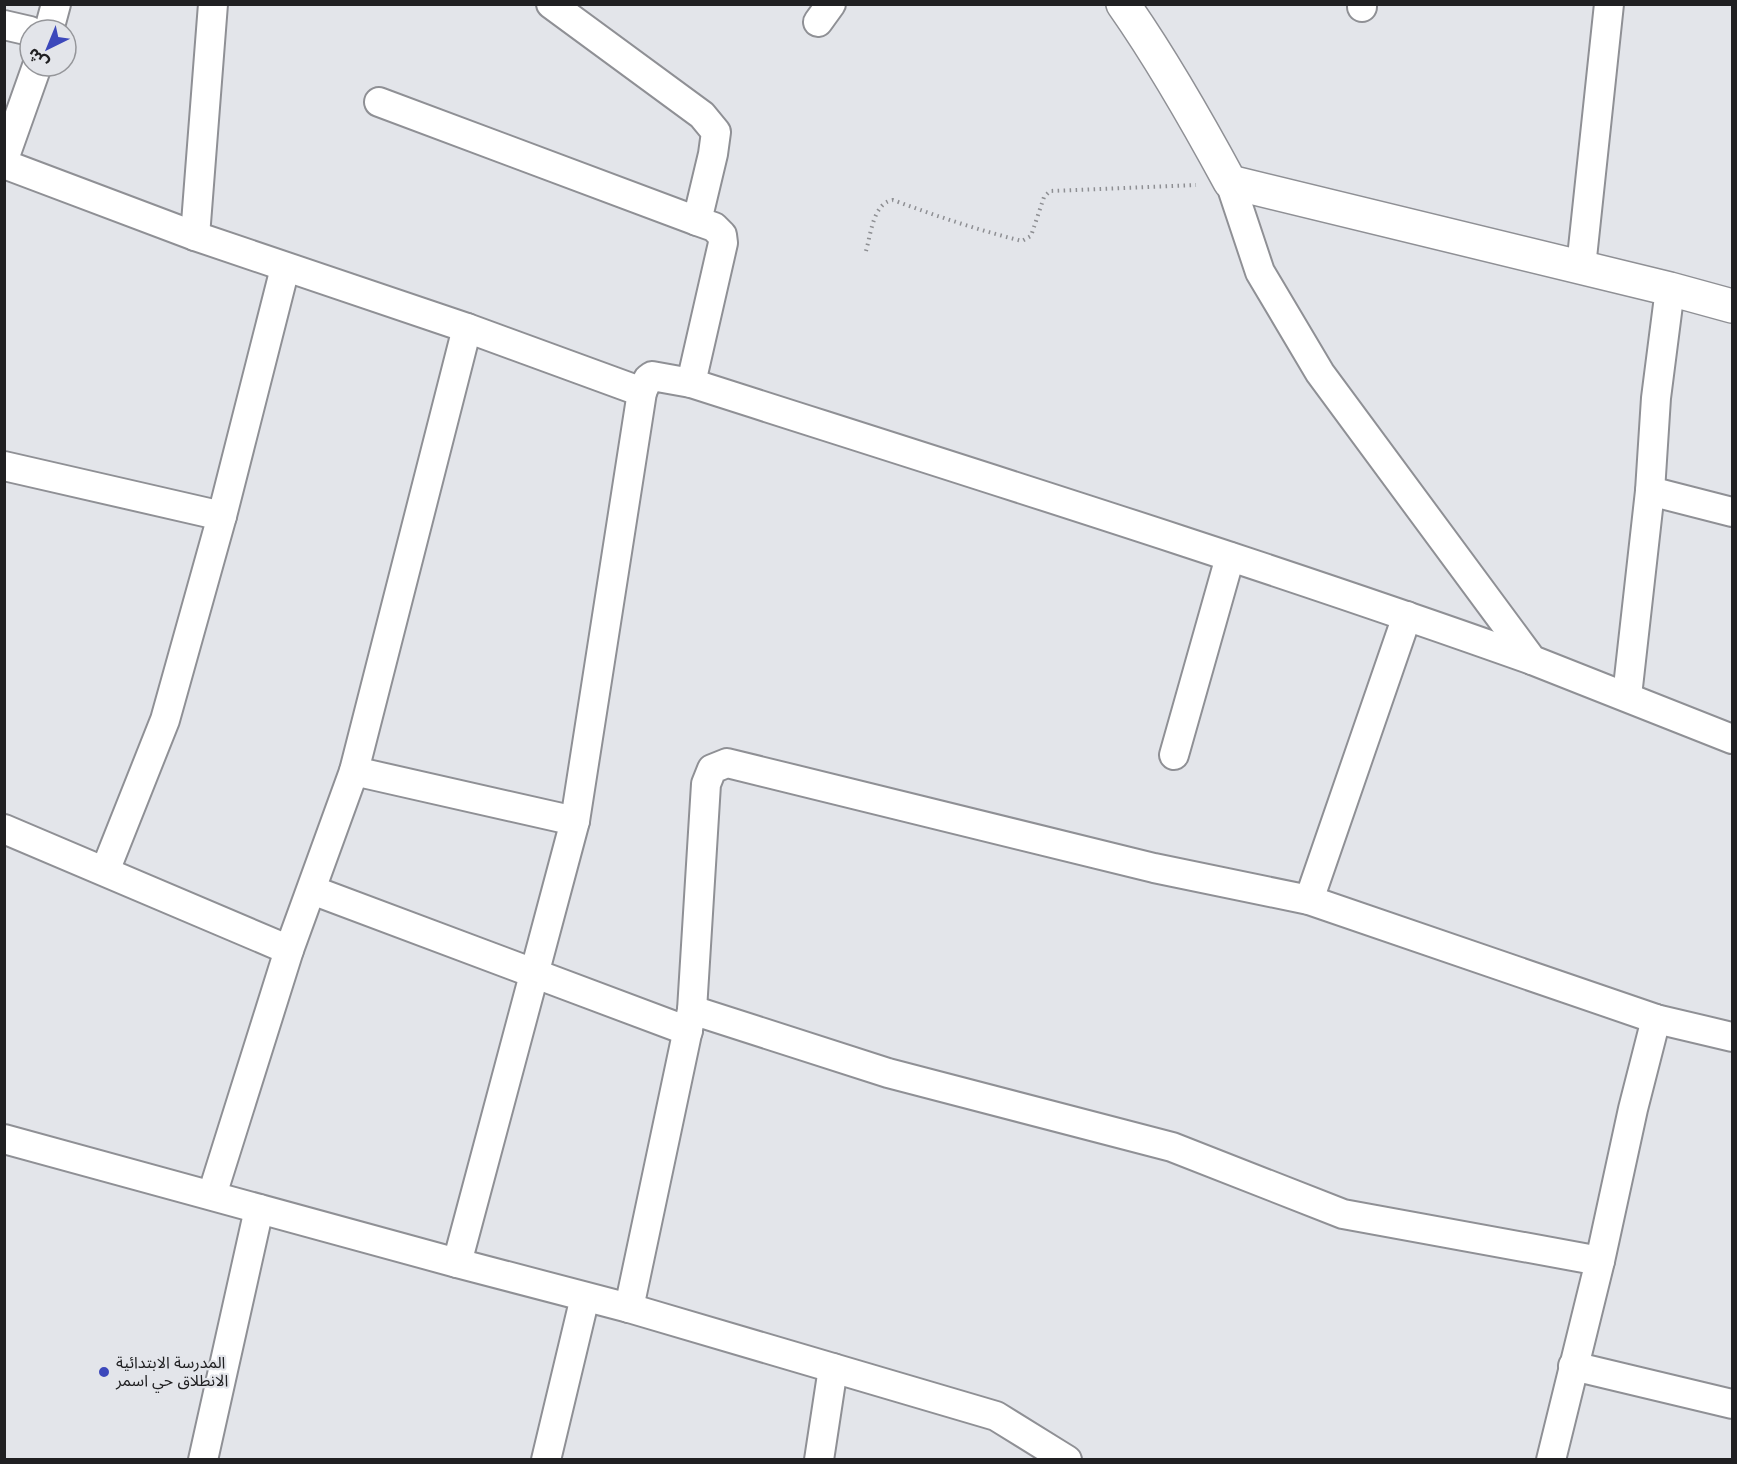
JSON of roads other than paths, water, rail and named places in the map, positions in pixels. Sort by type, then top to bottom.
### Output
[{"type":"street","points":[[195,236],[213,4]]},
{"type":"street","points":[[551,4],[702,116],[716,132],[697,222]]},
{"type":"street","points":[[1123,4],[1144,18],[1230,182],[1260,272],[1320,373],[1532,660]]},
{"type":"street","points":[[1581,267],[1609,4]]},
{"type":"street","points":[[4,159],[33,78]]},
{"type":"street","points":[[380,102],[714,227],[722,235],[723,243],[691,383]]},
{"type":"street","points":[[4,164],[195,236],[467,328],[642,392]]},
{"type":"street","points":[[1230,182],[1732,306]]},
{"type":"street","points":[[105,871],[165,720],[222,516],[285,267]]},
{"type":"street","points":[[1627,696],[1650,491],[1656,398],[1670,289]]},
{"type":"street","points":[[212,1195],[289,950],[354,771],[467,328]]},
{"type":"street","points":[[458,1263],[575,821],[642,392],[648,379],[652,376],[691,383],[1407,616],[1532,660],[1732,739]]},
{"type":"street","points":[[4,466],[222,516]]},
{"type":"street","points":[[1650,491],[1732,512]]},
{"type":"street","points":[[1174,755],[1230,557]]},
{"type":"street","points":[[1309,900],[1407,616]]},
{"type":"street","points":[[629,1308],[690,1020],[706,784],[712,769],[726,763],[1154,868],[1309,900],[1656,1019],[1732,1037]]},
{"type":"street","points":[[354,771],[575,821]]},
{"type":"street","points":[[4,829],[289,950]]},
{"type":"street","points":[[312,890],[535,974],[690,1020],[1172,1146],[1343,1214],[1600,1261]]},
{"type":"street","points":[[1551,1460],[1656,1019]]},
{"type":"street","points":[[4,1139],[629,1308],[996,1416],[1066,1460]]},
{"type":"street","points":[[203,1460],[259,1209]]},
{"type":"street","points":[[546,1460],[585,1297]]},
{"type":"street","points":[[1573,1366],[1732,1404]]},
{"type":"street","points":[[819,1460],[833,1368]]},
{"type":"place","name":"المدرسة الابتدائية الانطلاق حي اسمر","points":[[104,1372]]}]
